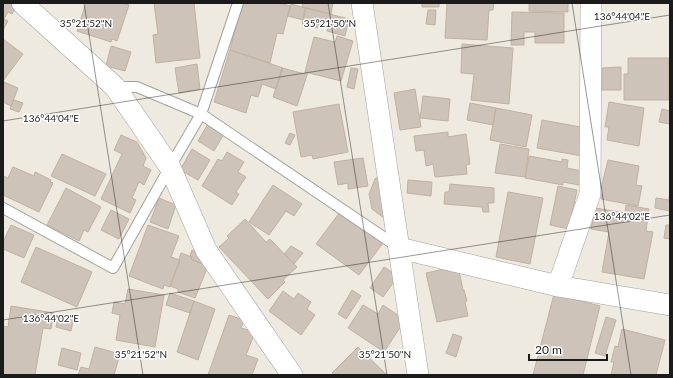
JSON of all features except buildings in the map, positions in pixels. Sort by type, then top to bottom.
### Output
[{"type":"street","points":[[22,3],[115,86],[170,167],[206,250],[291,375]]},
{"type":"street","points":[[362,3],[418,375]]},
{"type":"street","points":[[558,286],[590,194],[591,3]]},
{"type":"street","points":[[399,248],[558,286],[670,306]]},
{"type":"lane","points":[[3,208],[113,268],[201,114],[238,3]]},
{"type":"lane","points":[[115,86],[137,87],[201,114],[399,248]]}]
